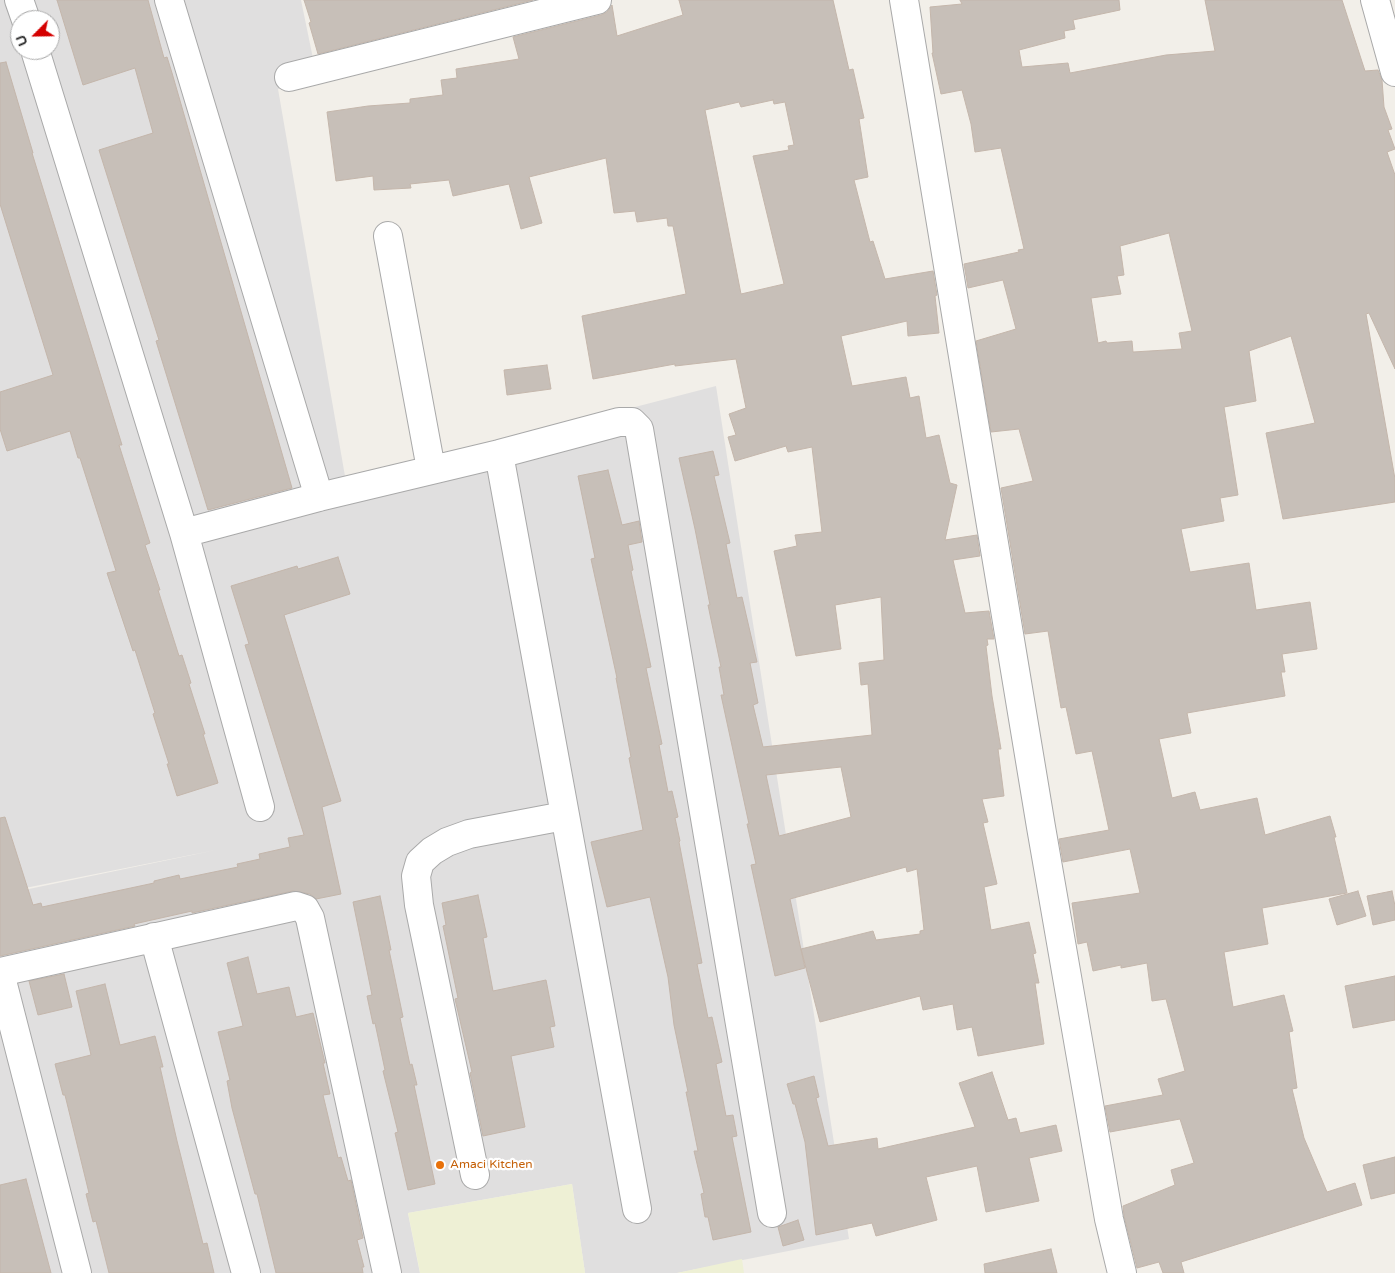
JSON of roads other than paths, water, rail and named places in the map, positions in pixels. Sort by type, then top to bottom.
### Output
[{"type":"street","points":[[169,0],[319,497]]},
{"type":"street","points":[[289,77],[597,0]]},
{"type":"street","points":[[904,0],[1041,827],[1109,1219],[1122,1273]]},
{"type":"street","points":[[1375,0],[1395,72]]},
{"type":"street","points":[[38,60],[184,533],[260,807]]},
{"type":"street","points":[[388,236],[431,469]]},
{"type":"street","points":[[184,533],[319,497],[499,454],[619,422],[632,422],[639,429],[772,1213]]},
{"type":"street","points":[[499,454],[637,1209]]},
{"type":"street","points":[[475,1175],[419,905],[416,876],[420,862],[432,851],[447,842],[469,834],[564,816]]},
{"type":"street","points":[[77,1273],[0,972],[296,906],[305,909],[310,918],[387,1273]]},
{"type":"street","points":[[154,937],[246,1273]]},
{"type":"place","name":"Amaci Kitchen","points":[[440,1165]]}]
